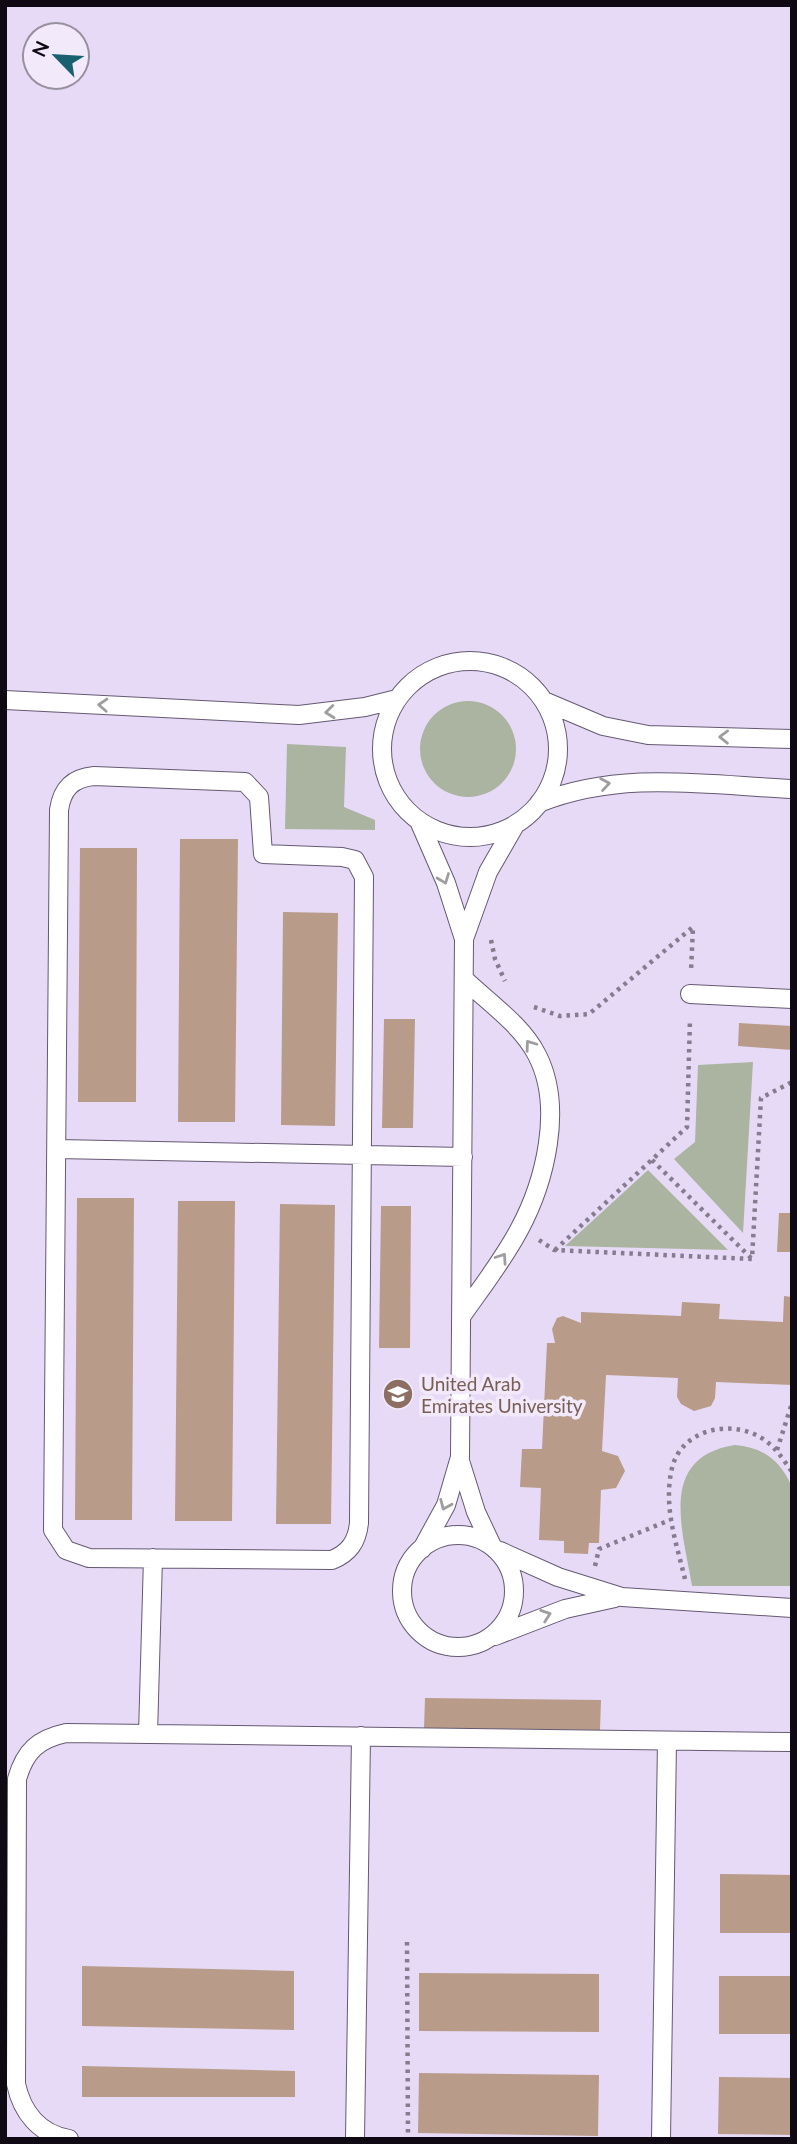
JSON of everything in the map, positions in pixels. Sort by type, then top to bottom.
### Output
[{"type":"lane","points":[[464,939],[488,872],[514,825],[539,803],[550,784],[556,763],[557,741],[553,720],[544,701],[530,684],[513,671],[471,660],[450,663],[429,671],[411,683],[397,699],[387,720],[382,742],[383,765],[390,787],[402,806],[419,821],[441,832],[466,837],[491,834],[514,825]]},
{"type":"lane","points":[[5,700],[299,715],[365,707],[397,699]]},
{"type":"lane","points":[[544,701],[591,722],[648,735],[792,739]]},
{"type":"lane","points":[[94,776],[245,782],[259,797],[264,854],[342,857],[355,860],[361,867],[365,888],[359,1523],[355,1542],[341,1556],[323,1562],[77,1555],[58,1541],[53,1530],[58,1149],[59,810],[65,790],[83,777],[94,776]]},
{"type":"lane","points":[[539,803],[586,787],[634,780],[792,789]]},
{"type":"lane","points":[[419,821],[446,883],[464,939],[460,1457],[469,1494],[512,1576],[512,1606],[496,1633],[483,1641]]},
{"type":"lane","points":[[463,1314],[521,1227],[542,1168],[548,1139],[549,1099],[537,1054],[523,1036],[464,979]]},
{"type":"lane","points":[[690,994],[792,999]]},
{"type":"lane","points":[[58,1149],[463,1157]]},
{"type":"lane","points":[[460,1457],[446,1505],[422,1549],[411,1562],[404,1579],[403,1597],[407,1614],[417,1630],[432,1641],[466,1647],[565,1609],[622,1597]]},
{"type":"lane","points":[[422,1549],[439,1539],[457,1535],[475,1538],[589,1588],[622,1597],[792,1608]]},
{"type":"lane","points":[[148,1734],[153,1558]]},
{"type":"lane","points":[[69,2139],[50,2133],[32,2119],[20,2099],[16,2084],[18,1779],[22,1761],[33,1746],[48,1736],[66,1732],[792,1742]]},
{"type":"lane","points":[[355,2139],[361,1736]]},
{"type":"lane","points":[[661,2139],[667,1741]]},
{"type":"path","points":[[526,1002],[560,1016],[589,1014],[693,927],[687,1127],[554,1250]]},
{"type":"path","points":[[464,939],[491,939],[498,966],[509,986]]},
{"type":"path","points":[[752,1259],[761,1098],[792,1082]]},
{"type":"path","points":[[652,1160],[752,1259]]},
{"type":"path","points":[[521,1227],[554,1250],[752,1259]]},
{"type":"path","points":[[777,1450],[792,1403]]},
{"type":"path","points":[[691,1602],[670,1520],[673,1464],[694,1438],[709,1430],[734,1429],[760,1437],[777,1450],[792,1472]]},
{"type":"path","points":[[589,1588],[599,1549],[670,1520]]},
{"type":"path","points":[[407,1942],[408,2139]]},
{"type":"green space","points":[[468,701],[486,705],[502,715],[512,731],[516,749],[512,767],[502,783],[486,793],[468,797],[450,793],[434,783],[424,767],[420,749],[424,731],[434,715],[450,705]]},
{"type":"green space","points":[[287,744],[346,747],[344,807],[375,820],[375,830],[285,829]]},
{"type":"green space","points":[[753,1062],[743,1233],[674,1159],[695,1142],[698,1065]]},
{"type":"green space","points":[[648,1170],[728,1250],[565,1246]]},
{"type":"green space","points":[[735,1445],[745,1446],[769,1456],[781,1468],[791,1485],[792,1586],[692,1586],[681,1520],[685,1480],[694,1464],[710,1452]]},
{"type":"building","points":[[180,839],[238,839],[235,1122],[178,1122]]},
{"type":"building","points":[[80,848],[137,848],[136,1102],[78,1102]]},
{"type":"building","points":[[283,912],[338,913],[335,1126],[281,1125]]},
{"type":"building","points":[[384,1019],[415,1019],[413,1128],[382,1128]]},
{"type":"building","points":[[739,1023],[792,1026],[792,1050],[738,1046]]},
{"type":"building","points":[[77,1198],[134,1198],[132,1520],[75,1520]]},
{"type":"building","points":[[178,1201],[235,1201],[232,1521],[175,1521]]},
{"type":"building","points":[[280,1204],[335,1205],[331,1524],[276,1524]]},
{"type":"building","points":[[381,1206],[411,1206],[410,1348],[379,1348]]},
{"type":"building","points":[[779,1213],[792,1213],[792,1252],[777,1252]]},
{"type":"building","points":[[784,1296],[792,1297],[792,1385],[716,1382],[715,1398],[711,1406],[694,1411],[681,1404],[677,1397],[678,1378],[606,1375],[602,1451],[618,1456],[625,1471],[616,1488],[601,1490],[599,1543],[589,1543],[588,1554],[564,1553],[564,1541],[539,1540],[541,1488],[520,1487],[522,1449],[542,1449],[547,1343],[555,1343],[552,1329],[557,1318],[563,1316],[581,1323],[581,1312],[681,1316],[682,1302],[720,1304],[719,1319],[783,1322]]},
{"type":"building","points":[[425,1698],[601,1700],[600,1730],[424,1728]]},
{"type":"building","points":[[720,1874],[792,1875],[792,1933],[720,1933]]},
{"type":"building","points":[[82,1966],[294,1971],[294,2030],[82,2026]]},
{"type":"building","points":[[419,1973],[599,1974],[599,2032],[419,2031]]},
{"type":"building","points":[[719,1976],[792,1976],[792,2034],[719,2034]]},
{"type":"building","points":[[82,2066],[295,2071],[295,2097],[82,2097]]},
{"type":"building","points":[[419,2073],[599,2075],[598,2136],[418,2133]]},
{"type":"building","points":[[719,2077],[792,2078],[792,2135],[718,2134]]},
{"type":"place","name":"United Arab Emirates University","points":[[398,1394]]}]
